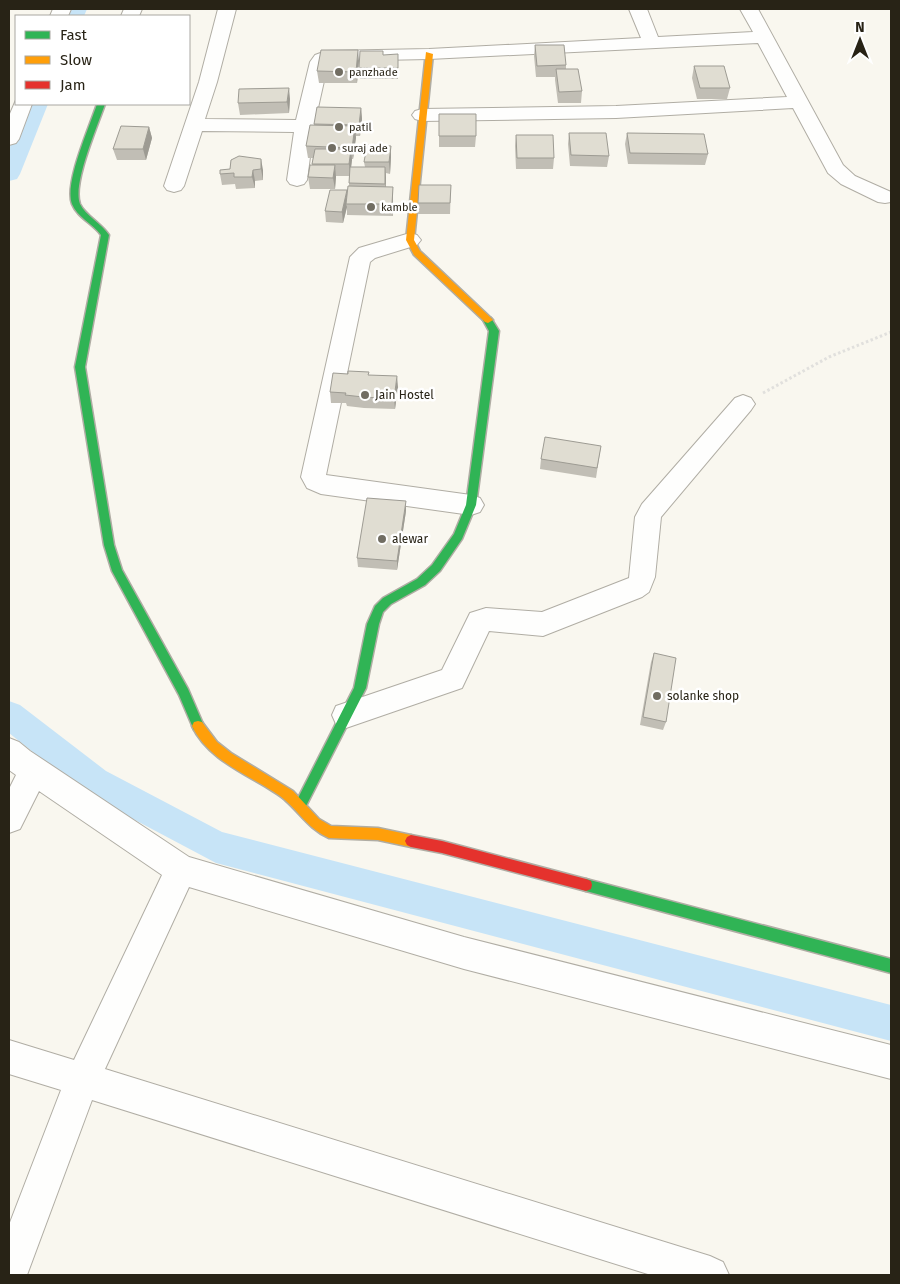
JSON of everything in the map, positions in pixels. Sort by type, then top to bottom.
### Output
[{"type":"street","points":[[174,186],[208,82],[227,9]]},
{"type":"street","points":[[638,9],[652,43]]},
{"type":"street","points":[[749,9],[835,170],[848,180],[885,197]]},
{"type":"street","points":[[297,180],[304,126],[320,59],[326,56],[429,54],[764,37]]},
{"type":"street","points":[[300,806],[346,715],[364,673],[375,617],[379,608],[421,582],[436,567],[464,523],[471,505],[493,326],[417,253],[410,240],[429,54]]},
{"type":"street","points":[[422,115],[616,112],[798,102]]},
{"type":"street","points":[[9,139],[23,105]]},
{"type":"street","points":[[101,105],[80,169],[74,200],[77,206],[102,227],[104,234],[80,367],[112,558],[204,734],[213,746],[227,757],[289,795],[315,823],[329,832],[378,834],[442,846],[891,966]]},
{"type":"street","points":[[194,125],[304,126]]},
{"type":"street","points":[[410,240],[367,253],[361,257],[313,477],[322,484],[471,505]]},
{"type":"street","points":[[346,715],[452,679],[480,621],[486,619],[543,624],[633,589],[640,584],[648,517],[651,511],[743,404]]},
{"type":"street","points":[[9,751],[34,771],[181,870],[464,953],[891,1062]]},
{"type":"street","points":[[9,819],[34,771]]},
{"type":"street","points":[[9,1273],[82,1080],[181,870]]},
{"type":"street","points":[[9,1057],[710,1275]]},
{"type":"path","points":[[743,404],[829,357],[891,332]]},
{"type":"building","points":[[535,45],[564,45],[566,65],[537,66]]},
{"type":"building","points":[[321,50],[358,50],[356,72],[317,71]]},
{"type":"building","points":[[360,51],[383,51],[383,55],[398,54],[398,68],[359,68]]},
{"type":"building","points":[[694,66],[724,66],[730,88],[700,88]]},
{"type":"building","points":[[556,69],[578,69],[582,91],[559,92]]},
{"type":"building","points":[[289,88],[287,102],[238,103],[239,89]]},
{"type":"building","points":[[317,107],[361,108],[359,125],[314,124]]},
{"type":"building","points":[[439,114],[476,114],[476,136],[439,136]]},
{"type":"building","points":[[310,125],[355,126],[352,148],[306,146]]},
{"type":"building","points":[[121,126],[149,127],[143,149],[113,149]]},
{"type":"building","points":[[569,133],[606,133],[609,156],[571,155]]},
{"type":"building","points":[[627,133],[704,134],[708,154],[630,153]]},
{"type":"building","points":[[516,135],[553,135],[554,158],[517,158]]},
{"type":"building","points":[[367,145],[391,146],[389,162],[364,162]]},
{"type":"building","points":[[315,149],[351,149],[349,164],[312,164]]},
{"type":"building","points":[[239,156],[261,159],[261,169],[253,170],[252,177],[234,177],[234,173],[220,174],[220,170],[230,169],[231,160]]},
{"type":"building","points":[[310,165],[335,165],[333,178],[308,177]]},
{"type":"building","points":[[350,167],[385,167],[385,184],[349,183]]},
{"type":"building","points":[[419,185],[451,185],[450,203],[418,203]]},
{"type":"building","points":[[348,186],[393,187],[392,204],[346,204]]},
{"type":"building","points":[[330,190],[347,190],[342,212],[325,211]]},
{"type":"building","points":[[348,371],[369,372],[368,375],[397,376],[394,399],[330,392],[333,373],[348,374]]},
{"type":"building","points":[[545,437],[601,446],[597,468],[541,459]]},
{"type":"building","name":"alewar","points":[[367,498],[406,501],[397,561],[357,558]]},
{"type":"building","name":"solanke shop","points":[[654,653],[676,658],[666,722],[643,717]]},
{"type":"waterway","points":[[75,15],[78,9]]},
{"type":"waterway","points":[[9,174],[38,105]]},
{"type":"waterway","points":[[9,715],[95,782],[216,847],[891,1023]]},
{"type":"traffic: fast","points":[[101,105],[79,170],[75,196],[79,209],[105,235],[80,367],[109,545],[117,571],[184,693],[198,726]]},
{"type":"traffic: fast","points":[[300,806],[360,688],[373,624],[379,609],[387,601],[421,582],[436,568],[458,536],[471,505],[494,331],[488,320]]},
{"type":"traffic: fast","points":[[586,885],[891,966]]},
{"type":"traffic: slow","points":[[429,54],[410,240],[417,253],[488,320]]},
{"type":"traffic: slow","points":[[198,726],[213,746],[227,757],[289,795],[315,823],[329,832],[378,834],[411,841]]},
{"type":"traffic: jam","points":[[411,841],[442,847],[586,885]]},
{"type":"place","name":"panzhade","points":[[339,72]]},
{"type":"place","name":"patil","points":[[339,127]]},
{"type":"place","name":"suraj ade","points":[[332,148]]},
{"type":"place","name":"kamble","points":[[371,207]]},
{"type":"place","name":"Jain Hostel","points":[[365,395]]},
{"type":"place","name":"alewar","points":[[382,539]]},
{"type":"place","name":"solanke shop","points":[[657,696]]}]
